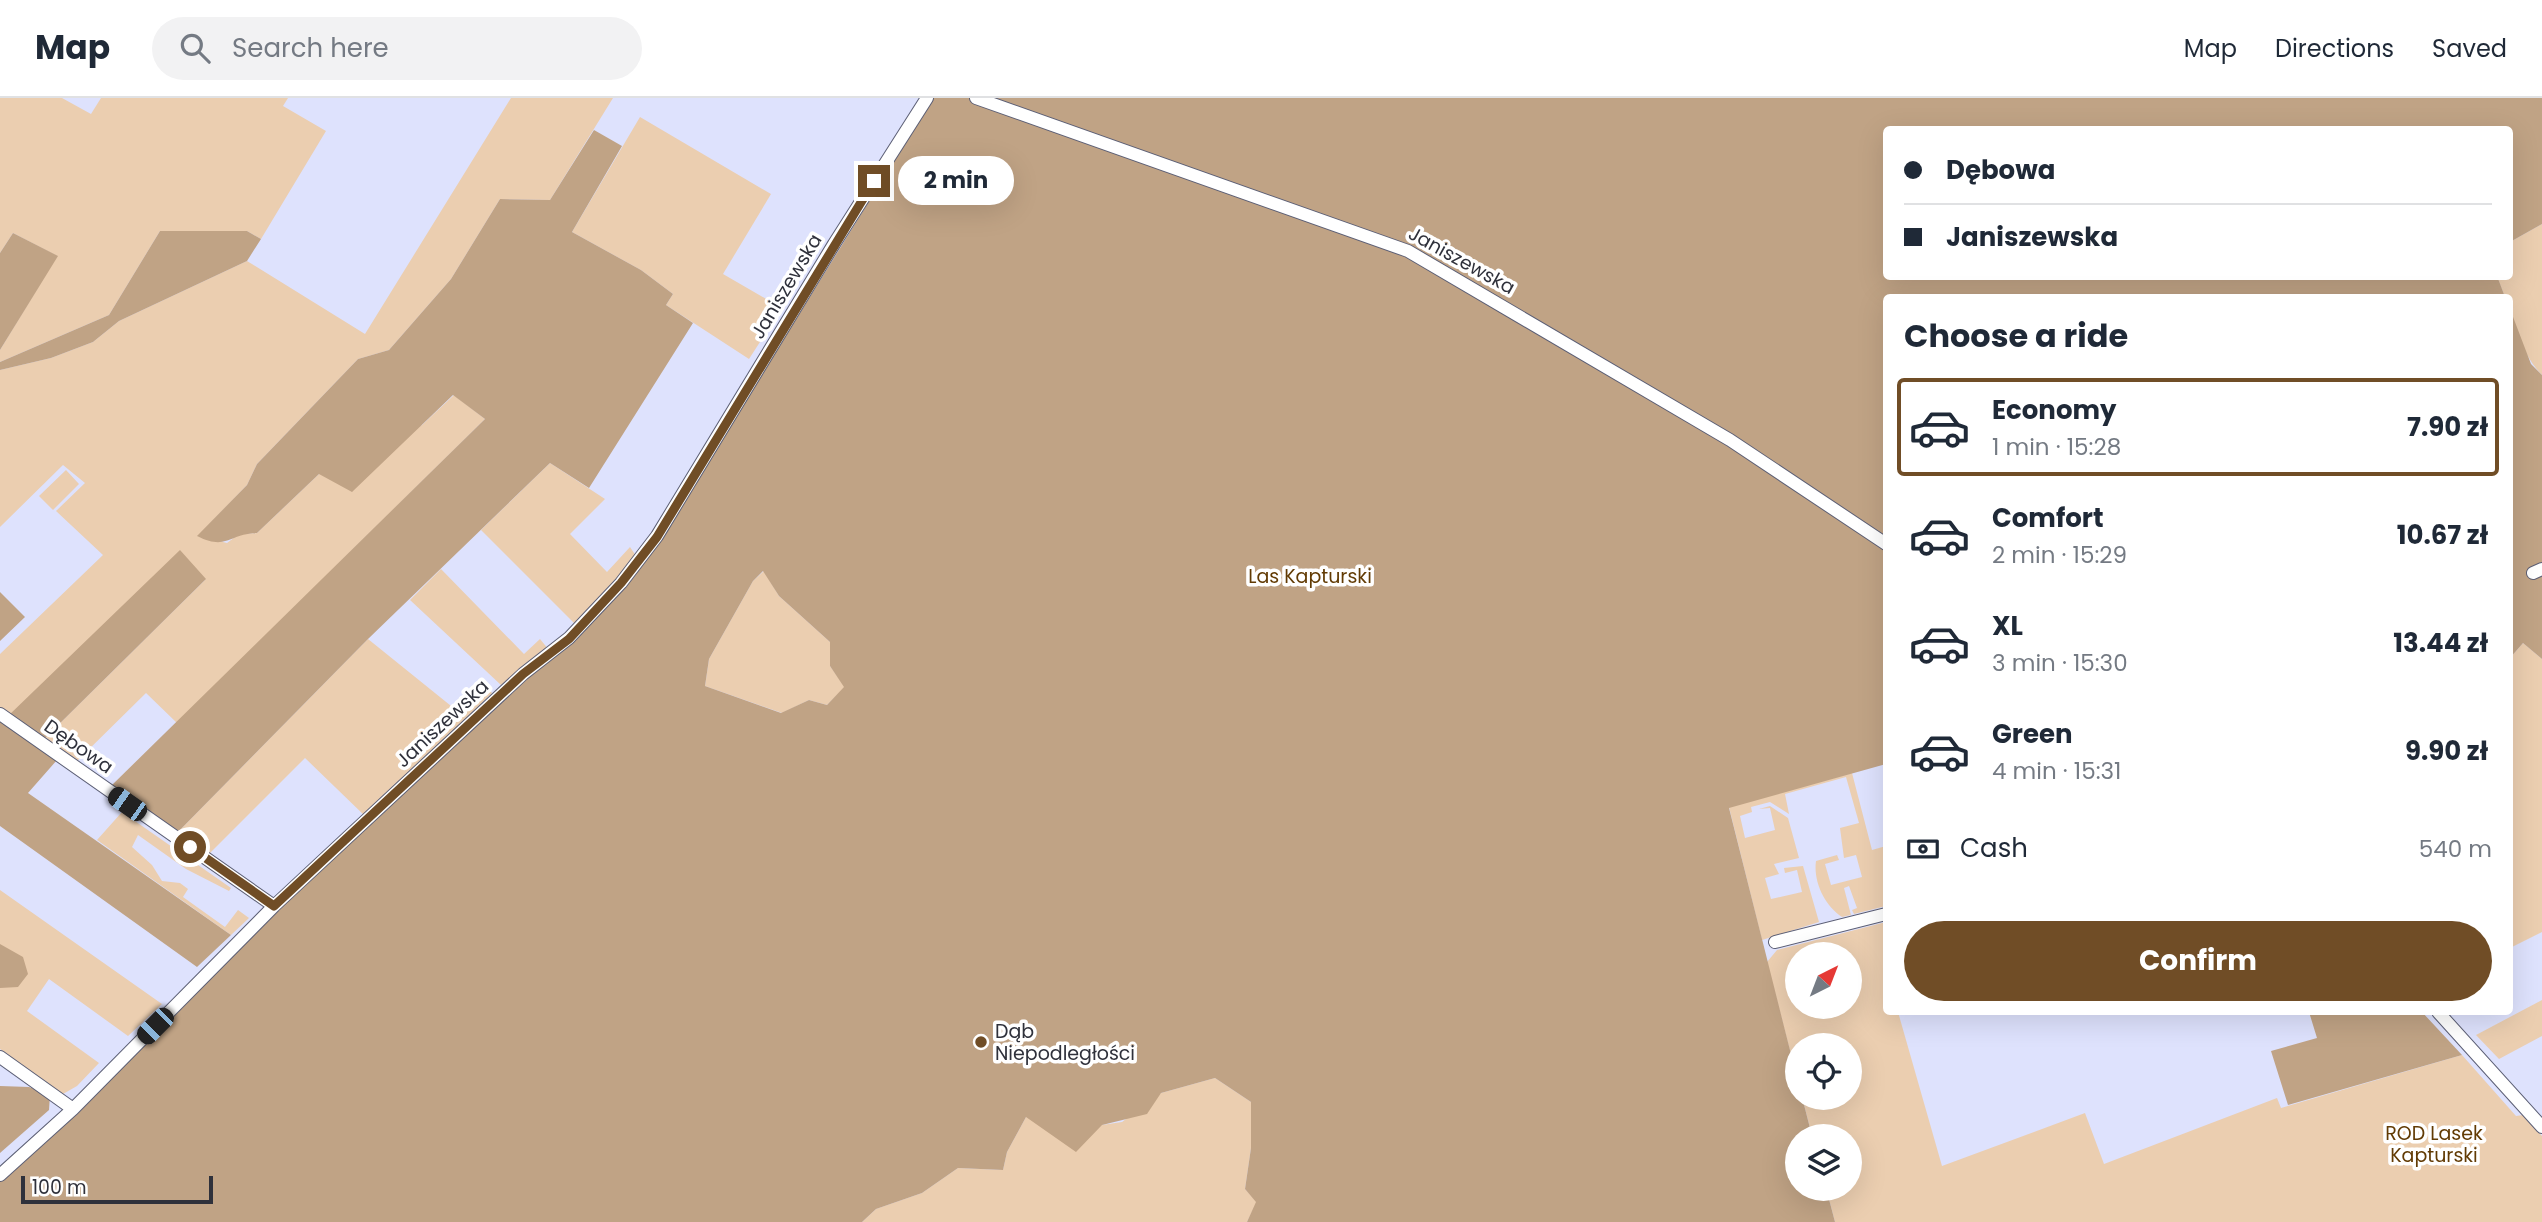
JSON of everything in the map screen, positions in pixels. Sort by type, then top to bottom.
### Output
[{"type":"street","name":"Janiszewska","points":[[0,1175],[73,1109],[274,906],[523,674],[569,639],[638,563],[927,98]]},
{"type":"street","name":"Janiszewska","points":[[976,98],[1408,251],[1730,440],[1883,542]]},
{"type":"street","name":"Dębowa","points":[[0,714],[274,906]]},
{"type":"street","points":[[1775,942],[1883,915]]},
{"type":"street","points":[[2441,1015],[2542,1126]]},
{"type":"street","points":[[0,1057],[73,1109]]},
{"type":"green space","points":[[0,98],[62,98],[91,114],[101,98],[288,98],[283,106],[326,131],[261,239],[247,231],[160,231],[109,315],[0,362],[0,350],[57,256],[13,233],[0,253]]},
{"type":"green space","points":[[511,98],[613,98],[550,200],[500,199],[451,279],[389,350],[358,359],[257,464],[247,485],[198,536],[227,543],[239,534],[257,533],[319,474],[422,425],[454,395],[485,419],[177,723],[146,693],[75,763],[42,741],[206,579],[7,717],[0,711],[0,654],[103,555],[56,511],[85,483],[63,465],[0,527],[0,370],[51,358],[93,342],[119,321],[247,261],[365,334]]},
{"type":"green space","name":"Las Kapturski","points":[[933,98],[2542,98],[2542,224],[2513,240],[2513,126],[1883,126],[1883,280],[2499,280],[2504,294],[1883,294],[1883,765],[1729,808],[1786,1033],[1785,1110],[1805,1110],[1809,1124],[1785,1124],[1785,1201],[1829,1201],[1835,1222],[1247,1222],[1256,1202],[1245,1189],[1251,1148],[1251,1102],[1215,1078],[1161,1093],[1147,1114],[1102,1125],[1076,1152],[1026,1117],[1007,1152],[1003,1170],[958,1168],[922,1193],[876,1209],[862,1222],[0,1222],[0,1177],[127,1051],[554,655],[562,652],[704,468]],"holes":[[[763,571],[779,596],[830,642],[830,666],[844,687],[827,705],[809,700],[781,713],[705,686],[709,659],[753,581]]]},
{"type":"green space","points":[[640,117],[771,194],[723,274],[782,308],[749,359],[666,305],[673,294],[641,270],[572,232]]},
{"type":"green space","points":[[594,130],[622,146],[572,232],[641,270],[673,294],[666,305],[693,323],[589,488],[550,463],[368,639],[177,833],[110,787],[485,419],[453,395],[352,492],[319,474],[257,533],[222,542],[197,536],[247,485],[257,464],[358,359],[389,350],[451,279],[500,199],[550,200]]},
{"type":"green space","points":[[2542,224],[2542,375],[2520,339],[2513,318],[2513,294],[2504,294],[2498,280],[2513,280],[2513,240]]},
{"type":"green space","points":[[160,231],[247,231],[261,239],[247,261],[119,321],[93,342],[51,358],[0,370],[0,362],[109,315]]},
{"type":"green space","points":[[13,233],[58,256],[0,350],[0,253]]},
{"type":"green space","points":[[2513,317],[2531,364],[2542,375],[2542,659],[2523,643],[2513,655]]},
{"type":"green space","points":[[550,463],[605,499],[570,534],[607,572],[630,547],[636,556],[617,582],[576,625],[481,530]]},
{"type":"green space","points":[[66,470],[79,484],[53,510],[39,496]]},
{"type":"green space","points":[[180,550],[206,579],[42,741],[7,717]]},
{"type":"green space","points":[[441,569],[524,654],[540,639],[549,650],[501,685],[410,600]]},
{"type":"green space","points":[[764,571],[779,596],[830,642],[830,666],[845,687],[827,705],[809,700],[782,713],[705,686],[709,659],[753,581]]},
{"type":"green space","points":[[0,592],[25,617],[0,641]]},
{"type":"green space","points":[[368,639],[461,714],[488,688],[492,693],[366,817],[305,758],[210,853],[177,833]]},
{"type":"green space","points":[[2523,643],[2542,659],[2542,932],[2513,946],[2513,655]]},
{"type":"green space","points":[[0,721],[57,760],[28,793],[231,935],[197,967],[0,826]]},
{"type":"green space","points":[[1852,773],[1872,850],[1883,847],[1883,907],[1854,914],[1852,910],[1857,908],[1849,886],[1844,888],[1851,915],[1842,917],[1830,907],[1818,885],[1816,861],[1837,855],[1839,860],[1825,864],[1831,885],[1862,877],[1856,855],[1844,858],[1840,828],[1859,823],[1846,777],[1785,794],[1789,814],[1770,802],[1751,807],[1752,812],[1740,816],[1745,838],[1775,830],[1770,808],[1759,809],[1770,806],[1788,818],[1799,858],[1774,864],[1779,874],[1765,878],[1771,899],[1802,892],[1797,870],[1785,873],[1784,868],[1803,866],[1819,922],[1762,940],[1729,807]]},
{"type":"green space","points":[[122,812],[231,888],[229,891],[186,869],[138,835],[132,847],[152,865],[162,881],[180,883],[188,889],[183,897],[225,927],[238,910],[249,918],[231,935],[97,840]]},
{"type":"green space","points":[[0,890],[162,1004],[128,1036],[49,979],[27,1011],[99,1063],[77,1086],[63,1094],[0,1049]]},
{"type":"green space","name":"ROD Lasek Kapturski","points":[[1883,923],[1883,1015],[1899,1015],[1942,1166],[2085,1113],[2104,1164],[2277,1098],[2281,1108],[2462,1055],[2516,1116],[2523,1115],[2542,1136],[2542,1222],[1835,1222],[1829,1201],[1862,1201],[1862,1124],[1809,1124],[1805,1110],[1862,1110],[1862,1033],[1785,1033],[1767,962],[1777,950],[1785,948],[1785,1019],[1862,1019],[1862,942],[1808,942]]},
{"type":"green space","points":[[0,944],[23,957],[28,974],[18,987],[0,988]]},
{"type":"green space","points":[[2542,1000],[2542,1036],[2499,1059],[2476,1035]]},
{"type":"green space","points":[[2310,1015],[2425,1015],[2462,1055],[2288,1105],[2271,1051],[2317,1038]]},
{"type":"green space","points":[[1215,1078],[1251,1102],[1251,1148],[1245,1189],[1257,1202],[1247,1222],[862,1222],[876,1209],[922,1193],[958,1168],[1003,1170],[1007,1152],[1026,1117],[1102,1125],[1122,1122],[1161,1093]]},
{"type":"green space","points":[[0,1086],[29,1087],[50,1095],[49,1110],[0,1153]]},
{"type":"place","name":"Dąb Niepodległości","points":[[981,1042]]},
{"type":"route","points":[[190,847],[274,906],[502,693],[547,654],[569,639],[621,583],[657,537],[874,181]]}]
